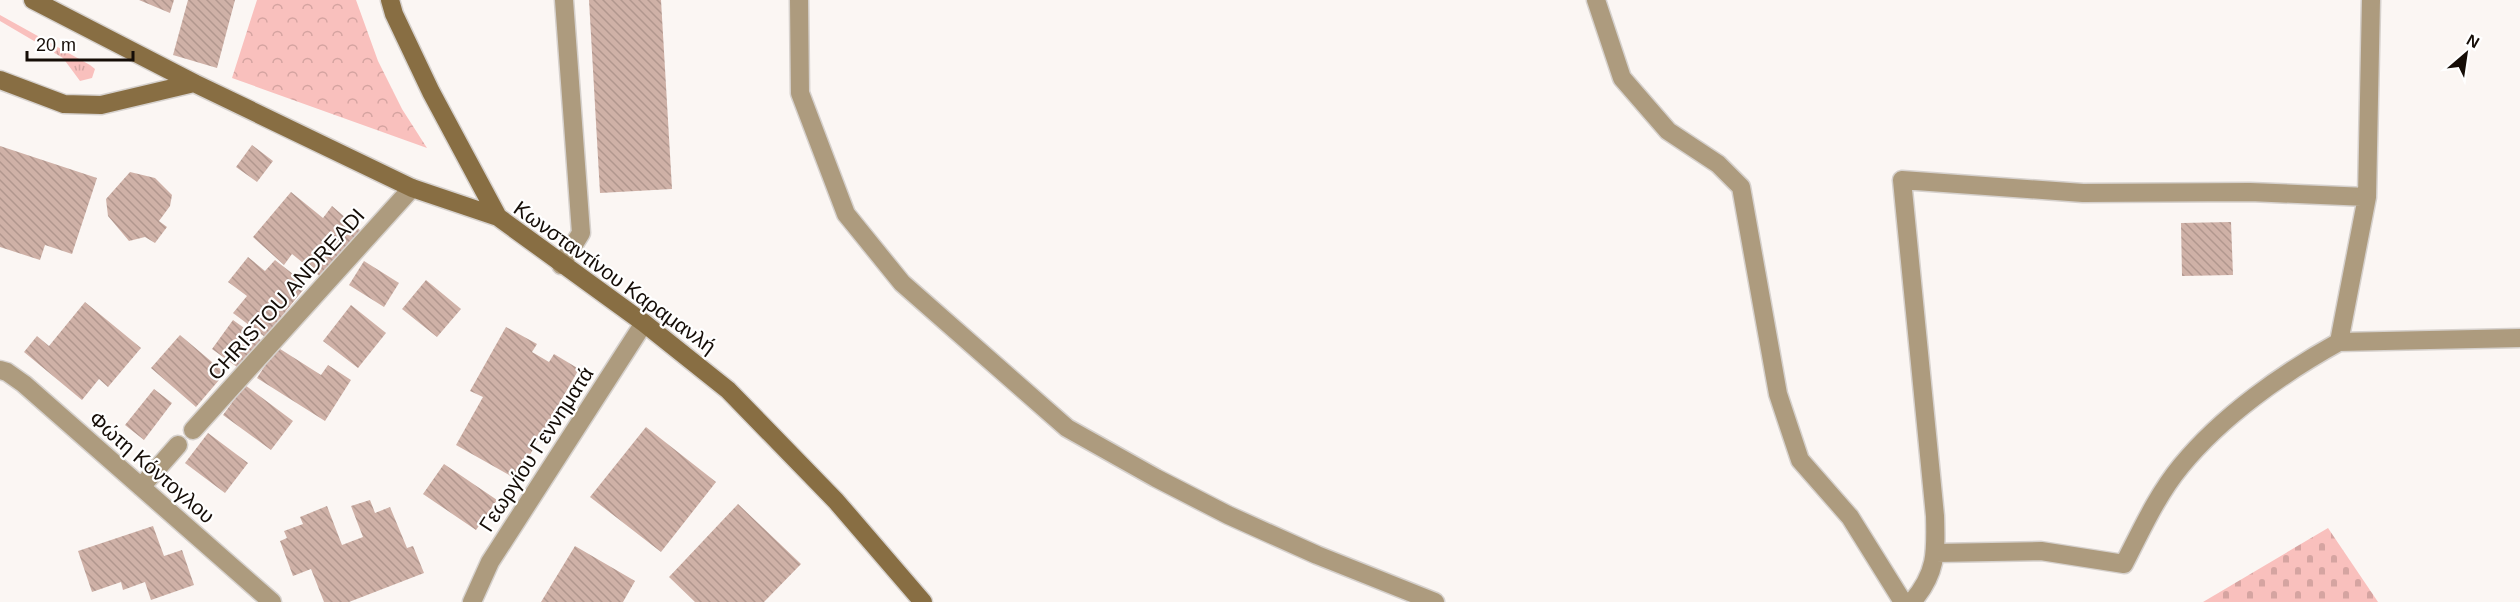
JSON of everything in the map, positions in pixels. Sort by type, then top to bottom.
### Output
[{"type":"main road","name":"Κωνσταντίνου Καραμανλή","points":[[33,0],[194,83],[412,188],[498,217],[561,265],[644,323],[728,390],[836,501],[923,602]]},
{"type":"main road","points":[[390,0],[394,14],[431,92],[498,217]]},
{"type":"main road","points":[[0,80],[64,104],[101,105],[194,83]]},
{"type":"street","points":[[561,265],[581,233],[564,0]]},
{"type":"street","points":[[800,0],[800,93],[846,214],[902,283],[1067,428],[1228,515],[1317,555],[1435,602]]},
{"type":"street","points":[[1596,0],[1622,78],[1668,131],[1718,164],[1741,187],[1779,394],[1800,460],[1850,517],[1903,602]]},
{"type":"street","points":[[2339,342],[2367,197],[2371,0]]},
{"type":"street","points":[[1912,602],[1932,573],[1936,554],[1935,516],[1902,180],[2083,193],[2250,192],[2367,197]]},
{"type":"street","name":"CHRISTOU ANDREADI","points":[[193,430],[412,188]]},
{"type":"street","name":"Γεωργίου Γεννηματά","points":[[472,602],[490,562],[644,323]]},
{"type":"street","points":[[1936,554],[2041,551],[2124,564],[2158,500],[2181,466],[2207,437],[2252,400],[2313,357],[2339,342],[2520,338]]},
{"type":"street","name":"Φώτη Κόντογλου","points":[[0,370],[24,384],[272,602]]},
{"type":"street","points":[[141,487],[178,445]]},
{"type":"green space","points":[[257,0],[356,0],[378,61],[402,109],[427,148],[232,78]]},
{"type":"green space","points":[[0,15],[90,65],[95,69],[92,78],[80,81],[63,58],[0,21]]},
{"type":"green space","points":[[2328,528],[2378,602],[2203,602]]},
{"type":"building","points":[[139,0],[174,0],[170,13]]},
{"type":"building","points":[[188,0],[235,0],[217,68],[173,55]]},
{"type":"building","points":[[589,0],[661,0],[672,189],[600,193]]},
{"type":"building","points":[[252,145],[273,161],[257,182],[236,167]]},
{"type":"building","points":[[0,146],[97,178],[72,254],[45,245],[40,260],[0,247]]},
{"type":"building","points":[[130,172],[155,178],[172,195],[170,206],[159,221],[167,227],[155,243],[145,237],[129,241],[108,216],[106,199]]},
{"type":"building","points":[[291,192],[323,218],[332,206],[361,231],[322,278],[292,254],[284,265],[253,237]]},
{"type":"building","points":[[2231,222],[2233,275],[2182,276],[2181,223]]},
{"type":"building","points":[[248,257],[265,271],[275,260],[307,285],[265,337],[233,313],[247,296],[228,282]]},
{"type":"building","points":[[364,261],[399,283],[384,307],[349,285]]},
{"type":"building","points":[[426,280],[461,309],[437,337],[402,309]]},
{"type":"building","points":[[85,302],[141,348],[108,387],[99,379],[82,400],[24,352],[37,336],[49,346]]},
{"type":"building","points":[[351,305],[386,333],[358,368],[323,341]]},
{"type":"building","points":[[233,320],[265,343],[244,372],[212,349]]},
{"type":"building","points":[[506,327],[537,344],[532,352],[549,362],[554,354],[579,369],[516,479],[456,445],[483,397],[470,391]]},
{"type":"building","points":[[180,335],[225,373],[196,407],[151,368]]},
{"type":"building","points":[[277,347],[321,375],[328,365],[351,380],[325,421],[257,378]]},
{"type":"building","points":[[245,385],[293,421],[271,450],[223,415]]},
{"type":"building","points":[[154,389],[172,403],[144,440],[125,425]]},
{"type":"building","points":[[646,427],[716,482],[661,552],[590,497]]},
{"type":"building","points":[[208,433],[248,463],[225,493],[185,463]]},
{"type":"building","points":[[444,464],[497,500],[476,530],[423,494]]},
{"type":"building","points":[[370,500],[375,513],[390,507],[407,548],[413,546],[424,573],[349,602],[324,602],[311,569],[293,576],[280,541],[287,538],[284,531],[303,524],[300,517],[327,506],[342,545],[363,537],[351,506]]},
{"type":"building","points":[[738,504],[801,564],[764,602],[695,602],[669,577]]},
{"type":"building","points":[[153,526],[164,556],[182,550],[194,585],[151,600],[145,582],[123,590],[121,582],[92,592],[78,551]]},
{"type":"building","points":[[575,546],[635,581],[623,602],[541,602]]}]
